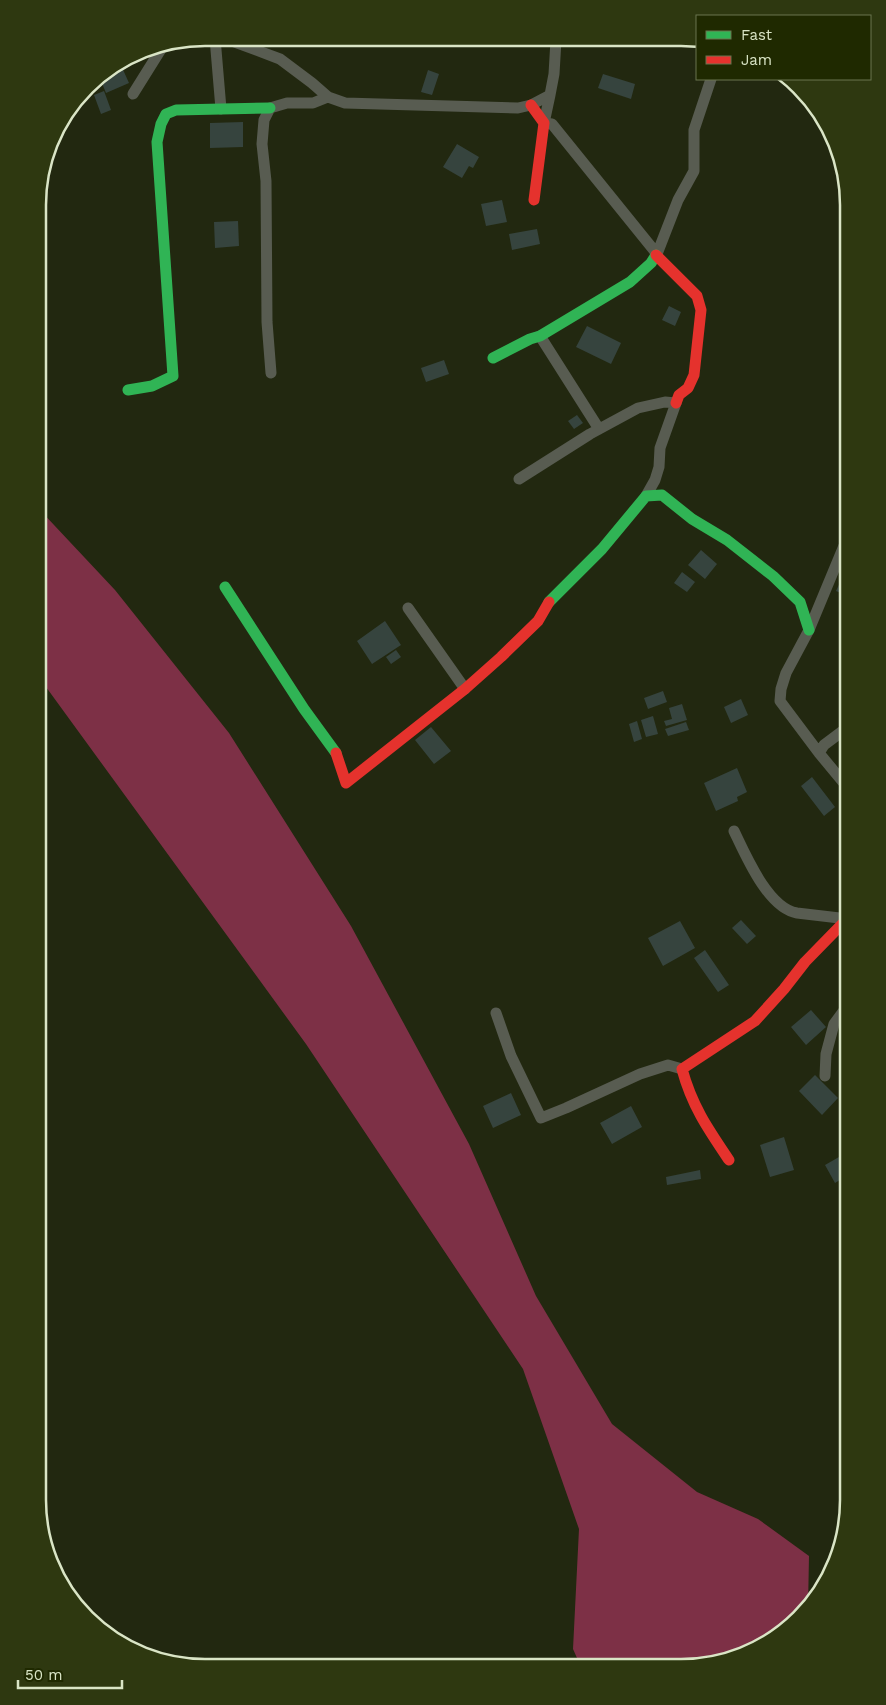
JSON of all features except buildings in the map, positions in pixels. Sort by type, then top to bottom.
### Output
[{"type":"street","points":[[534,200],[544,123],[554,74],[556,46]]},
{"type":"street","points":[[217,47],[221,109]]},
{"type":"street","points":[[248,47],[280,59],[328,97],[345,103],[518,108],[531,105],[550,95]]},
{"type":"street","points":[[133,94],[158,54]]},
{"type":"street","points":[[493,358],[530,338],[540,336],[630,282],[651,263],[657,254],[678,200],[694,171],[694,130],[711,80]]},
{"type":"street","points":[[128,390],[152,386],[173,376],[157,142],[161,124],[166,114],[176,110],[270,108],[287,102],[312,103],[328,97]]},
{"type":"street","points":[[225,587],[304,709],[334,751],[346,783],[466,689],[538,621],[551,598],[602,549],[646,496],[655,480],[659,467],[660,448],[679,395],[688,388],[694,375],[701,310],[697,296],[657,254],[559,131],[552,124],[544,123],[531,105]]},
{"type":"street","points":[[270,108],[264,120],[262,144],[266,180],[266,322],[271,373]]},
{"type":"street","points":[[540,336],[599,429]]},
{"type":"street","points":[[519,479],[599,429],[638,408],[664,402],[676,403]]},
{"type":"street","points":[[655,480],[662,495],[692,519],[727,540],[755,561],[800,602],[809,630]]},
{"type":"street","points":[[646,496],[662,495]]},
{"type":"street","points":[[840,556],[809,630],[786,673],[781,689],[780,701],[840,778]]},
{"type":"street","points":[[800,602],[822,600]]},
{"type":"street","points":[[408,608],[466,689]]},
{"type":"street","points":[[819,753],[824,744],[840,733]]},
{"type":"street","points":[[734,832],[756,874],[782,907],[790,912],[839,918]]},
{"type":"street","points":[[682,1070],[755,1021],[806,962],[839,928]]},
{"type":"street","points":[[496,1013],[511,1056],[541,1118],[640,1074],[668,1065],[682,1070]]},
{"type":"street","points":[[825,1076],[826,1054],[834,1024],[839,1017]]},
{"type":"street","points":[[682,1070],[698,1115],[729,1160]]},
{"type":"shaded area","points":[[46,516],[115,590],[229,733],[351,926],[469,1144],[536,1296],[612,1424],[697,1492],[758,1519],[809,1556],[808,1595],[778,1626],[751,1642],[712,1656],[681,1659],[577,1659],[573,1649],[579,1529],[523,1369],[306,1044],[46,687]]},
{"type":"traffic: fast","points":[[128,390],[152,386],[173,376],[157,142],[161,124],[166,114],[176,110],[270,108]]},
{"type":"traffic: fast","points":[[493,358],[530,339],[540,336],[630,282],[651,263],[656,255]]},
{"type":"traffic: fast","points":[[549,602],[602,549],[646,496],[662,495],[692,519],[727,540],[773,576],[800,602],[809,630]]},
{"type":"traffic: fast","points":[[225,587],[304,709],[336,753]]},
{"type":"traffic: jam","points":[[531,105],[544,123],[534,200]]},
{"type":"traffic: jam","points":[[656,255],[697,296],[701,310],[694,375],[688,388],[679,395],[676,403]]},
{"type":"traffic: jam","points":[[336,753],[346,783],[465,689],[501,657],[538,621],[549,602]]},
{"type":"traffic: jam","points":[[729,1160],[696,1106],[682,1069],[755,1021],[805,962],[839,927]]}]
